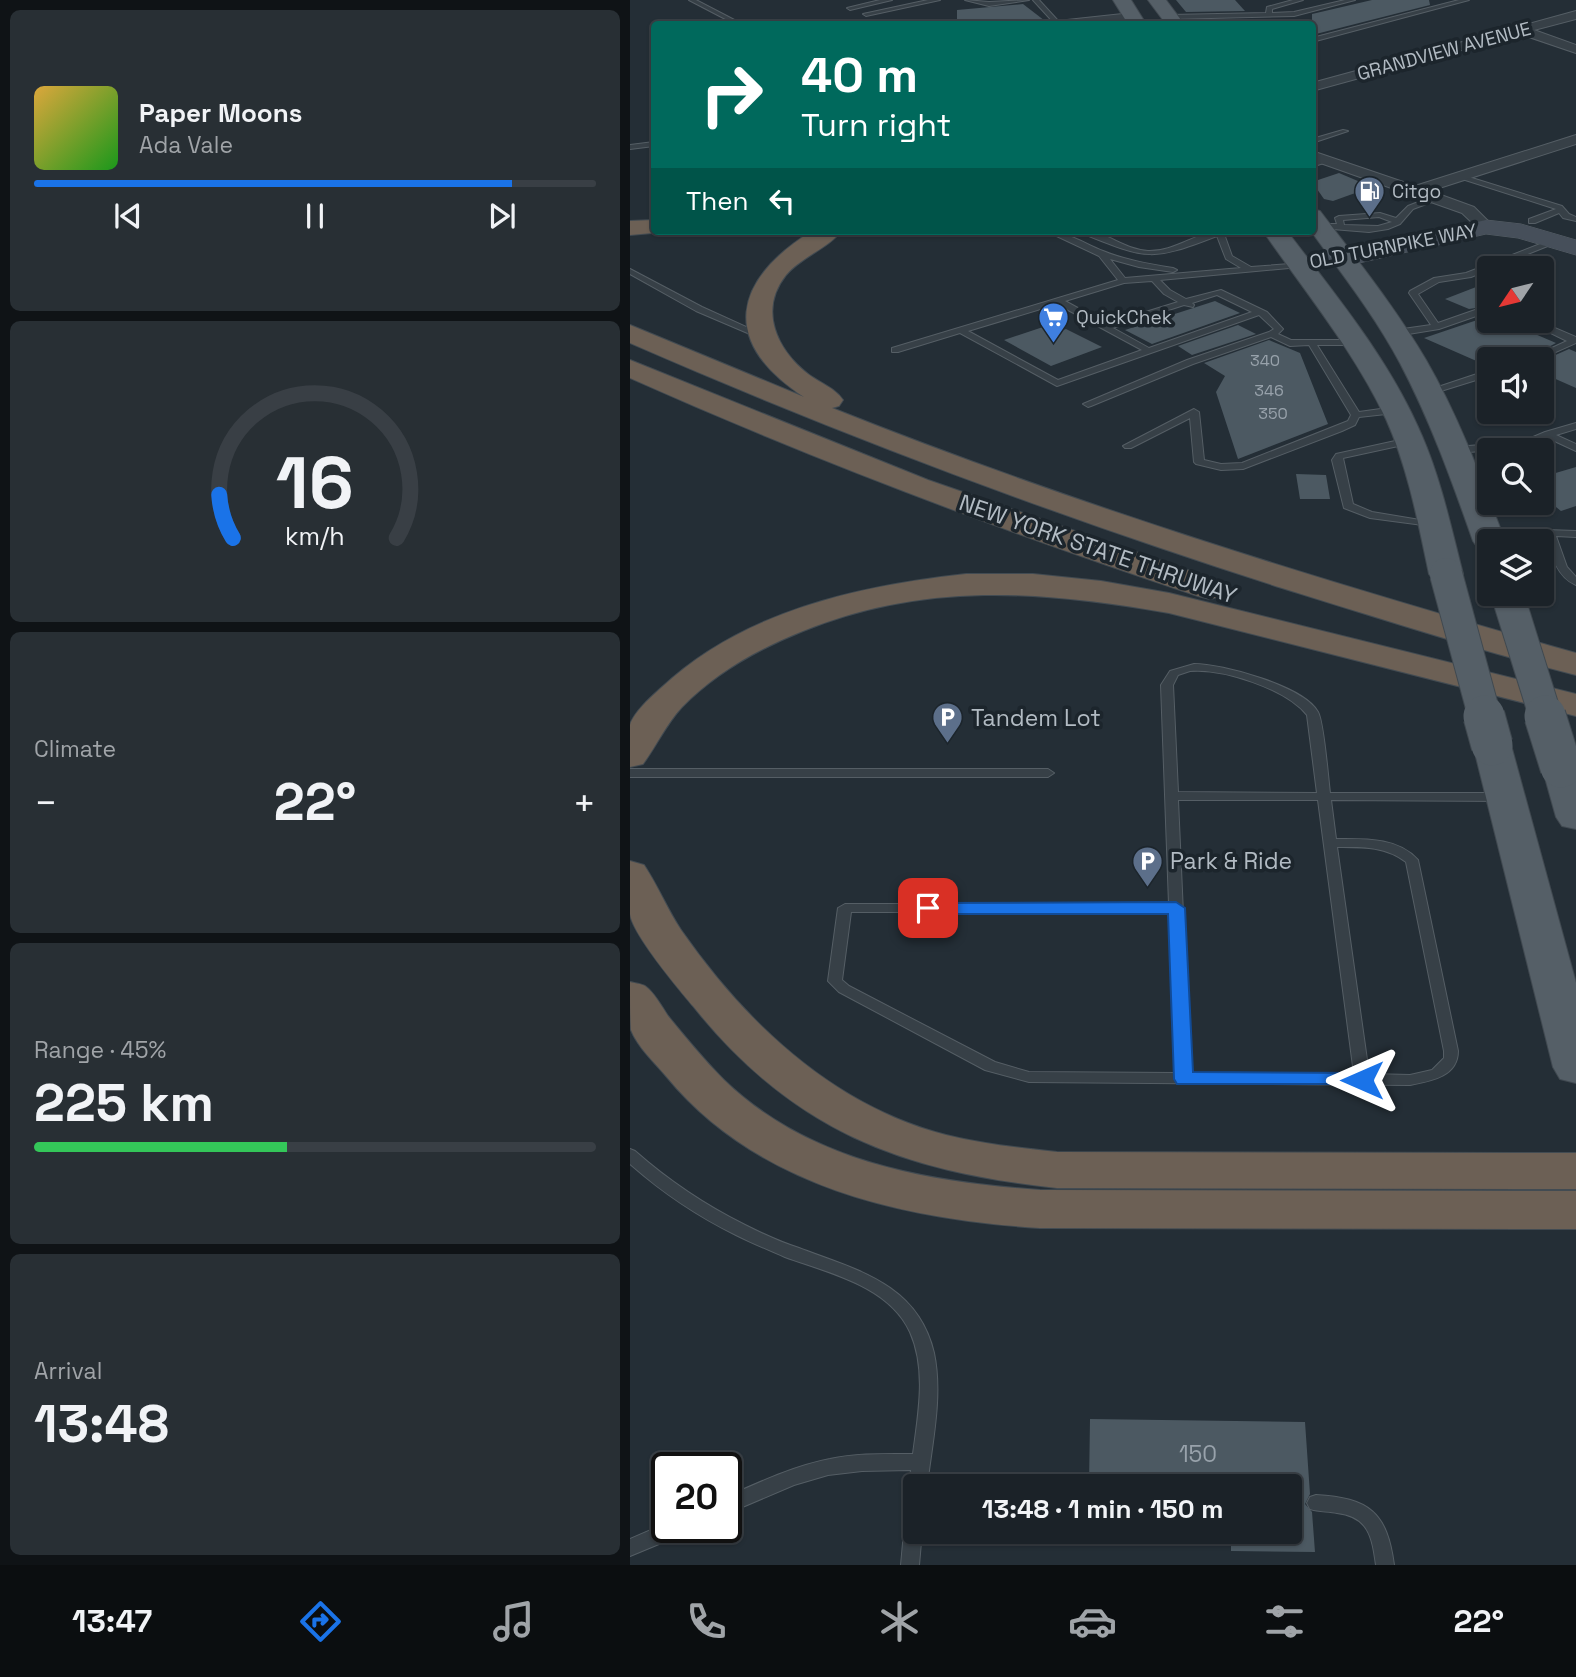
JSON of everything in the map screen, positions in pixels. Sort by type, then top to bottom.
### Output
[{"type":"highway","points":[[630,228],[651,227]]},
{"type":"highway","points":[[822,235],[796,251],[773,274],[760,300],[757,313],[760,335],[774,359],[814,392],[1025,490]]},
{"type":"highway","name":"NEW YORK STATE THRUWAY","points":[[630,334],[818,413],[1025,490],[1276,574],[1576,664]]},
{"type":"highway","name":"NEW YORK STATE THRUWAY","points":[[630,368],[823,449],[1088,548],[1347,633],[1576,703]]},
{"type":"highway","points":[[630,756],[650,723],[682,687],[705,668],[754,639],[803,618],[855,601],[970,583],[1065,585],[1167,601],[1576,703]]},
{"type":"highway","points":[[630,874],[657,926],[685,966],[717,1009],[756,1051],[815,1097],[859,1123],[907,1142],[994,1163],[1057,1170],[1576,1171]]},
{"type":"highway","points":[[638,1004],[708,1093],[760,1133],[831,1168],[916,1195],[978,1205],[1040,1209],[1576,1210]]},
{"type":"main road","points":[[1122,0],[1134,21]]},
{"type":"main road","points":[[1157,0],[1173,21]]},
{"type":"main road","points":[[1324,222],[1344,259],[1396,333],[1427,392],[1454,450],[1484,529]]},
{"type":"main road","points":[[1278,235],[1355,342],[1395,410],[1409,441],[1435,525],[1576,1067]]},
{"type":"main road","points":[[1511,606],[1576,817]]},
{"type":"street","name":"GRANDVIEW AVENUE","points":[[1316,86],[1576,15]]},
{"type":"street","points":[[1520,30],[1576,48]]},
{"type":"street","points":[[1415,191],[1576,139]]},
{"type":"street","points":[[1318,160],[1472,212],[1486,227]]},
{"type":"street","name":"OLD TURNPIKE WAY","points":[[1300,265],[1344,259],[1486,227],[1521,231],[1570,246]]},
{"type":"lane","points":[[692,0],[733,21]]},
{"type":"lane","points":[[850,8],[884,0]]},
{"type":"lane","points":[[866,14],[937,0]]},
{"type":"lane","points":[[968,0],[989,4],[1026,0]]},
{"type":"lane","points":[[1036,0],[1055,21]]},
{"type":"lane","points":[[1269,14],[1269,8],[1300,0]]},
{"type":"lane","points":[[1173,21],[1194,16],[1294,14],[1352,0]]},
{"type":"lane","points":[[1316,39],[1466,0]]},
{"type":"lane","points":[[1194,16],[1198,21]]},
{"type":"lane","points":[[1316,140],[1345,131]]},
{"type":"lane","points":[[630,147],[651,144]]},
{"type":"lane","points":[[1462,176],[1560,210],[1576,219]]},
{"type":"lane","points":[[1324,222],[1357,230],[1398,221],[1408,209],[1434,198]]},
{"type":"lane","points":[[1532,221],[1560,210]]},
{"type":"lane","points":[[1324,222],[1371,215],[1398,221]]},
{"type":"lane","points":[[1059,235],[1102,254],[1158,269],[1212,272]]},
{"type":"lane","points":[[1066,238],[1075,235]]},
{"type":"lane","points":[[1097,235],[1135,251],[1147,253],[1169,249],[1209,235]]},
{"type":"lane","points":[[1221,235],[1229,257],[1249,269]]},
{"type":"lane","points":[[1436,327],[1413,293],[1437,280],[1468,275],[1570,246]]},
{"type":"lane","points":[[1102,254],[1123,281]]},
{"type":"lane","points":[[895,350],[1123,281],[1300,265]]},
{"type":"lane","points":[[630,271],[699,309],[760,335]]},
{"type":"lane","points":[[1154,278],[1167,292],[1194,307]]},
{"type":"lane","points":[[1088,404],[1279,329],[1259,312],[1218,292],[1106,327]]},
{"type":"lane","points":[[1057,300],[1149,351]]},
{"type":"lane","points":[[1162,310],[1172,315]]},
{"type":"lane","points":[[961,330],[1057,383],[1259,312]]},
{"type":"lane","points":[[1396,333],[1436,327],[1477,314]]},
{"type":"lane","points":[[1135,318],[1145,323]]},
{"type":"lane","points":[[1554,331],[1575,340]]},
{"type":"lane","points":[[1272,334],[1290,343],[1355,342]]},
{"type":"lane","points":[[1554,349],[1575,340]]},
{"type":"lane","points":[[1311,342],[1356,415]]},
{"type":"lane","points":[[1427,392],[1477,377]]},
{"type":"lane","points":[[1356,415],[1395,410]]},
{"type":"lane","points":[[1128,446],[1194,412],[1199,462],[1222,467],[1243,466],[1339,429],[1352,423],[1356,415]]},
{"type":"lane","points":[[1454,450],[1523,445],[1576,426]]},
{"type":"lane","points":[[1548,434],[1576,448]]},
{"type":"lane","points":[[1409,441],[1339,456],[1337,460],[1348,506],[1370,515],[1435,525]]},
{"type":"lane","points":[[1554,534],[1576,534]]},
{"type":"lane","points":[[1554,546],[1560,565],[1567,576],[1576,582]]},
{"type":"lane","points":[[1183,1079],[1167,685],[1174,673],[1183,669],[1205,667],[1275,689],[1298,699],[1310,708],[1362,1080]]},
{"type":"lane","points":[[630,773],[1048,773]]},
{"type":"lane","points":[[1171,796],[1506,797]]},
{"type":"lane","points":[[1176,908],[845,908],[834,976],[838,985],[844,989],[1002,1072],[1045,1079],[1424,1078],[1446,1067],[1451,1059],[1451,1051],[1412,860],[1398,850],[1379,844],[1330,843]]},
{"type":"lane","points":[[630,1155],[678,1195],[708,1213],[778,1247],[870,1281],[900,1304],[912,1319],[926,1354],[927,1393],[919,1474]]},
{"type":"lane","points":[[742,1499],[774,1484],[828,1467],[856,1463],[920,1462]]},
{"type":"lane","points":[[1315,1503],[1362,1510],[1378,1528],[1385,1565]]},
{"type":"lane","points":[[630,1548],[651,1539]]},
{"type":"lane","points":[[910,1565],[912,1544]]},
{"type":"building","points":[[1176,0],[1235,0],[1245,11],[1186,12]]},
{"type":"building","points":[[1372,0],[1429,0],[1430,5],[1316,34],[1316,21],[1312,21],[1312,14]]},
{"type":"building","points":[[1023,4],[1045,21],[957,21],[957,10]]},
{"type":"building","points":[[1339,173],[1372,187],[1333,201],[1324,199],[1316,188],[1316,181]]},
{"type":"building","points":[[1477,287],[1477,308],[1469,309],[1445,299]]},
{"type":"building","name":"QuickChek","points":[[1215,301],[1240,313],[1152,344],[1125,330]]},
{"type":"building","points":[[1477,320],[1477,333],[1533,333],[1556,343],[1548,347],[1477,347],[1477,361],[1424,338]]},
{"type":"building","name":"QuickChek","points":[[1049,325],[1060,331],[1066,329],[1102,347],[1051,366],[1004,340]]},
{"type":"building","points":[[1238,325],[1256,334],[1192,355],[1178,346]]},
{"type":"building","points":[[1269,340],[1300,353],[1328,424],[1238,459],[1216,392],[1225,376],[1204,363]]},
{"type":"building","points":[[1569,349],[1576,352],[1576,388],[1554,378],[1554,356]]},
{"type":"building","points":[[1576,467],[1576,506],[1561,511],[1554,508],[1554,473]]},
{"type":"building","points":[[1296,474],[1326,475],[1330,499],[1300,499]]},
{"type":"building","points":[[1090,1419],[1305,1422],[1310,1494],[1305,1504],[1312,1512],[1315,1552],[1231,1551],[1231,1544],[1302,1544],[1302,1474],[1089,1474]]},
{"type":"place","name":"Citgo","points":[[1369,218]]},
{"type":"place","name":"QuickChek","points":[[1053,344]]},
{"type":"place","name":"Tandem Lot","points":[[948,745]]},
{"type":"place","name":"Park & Ride","points":[[1147,888]]},
{"type":"route","points":[[928,908],[1176,908],[1183,1079],[1362,1080]]}]
